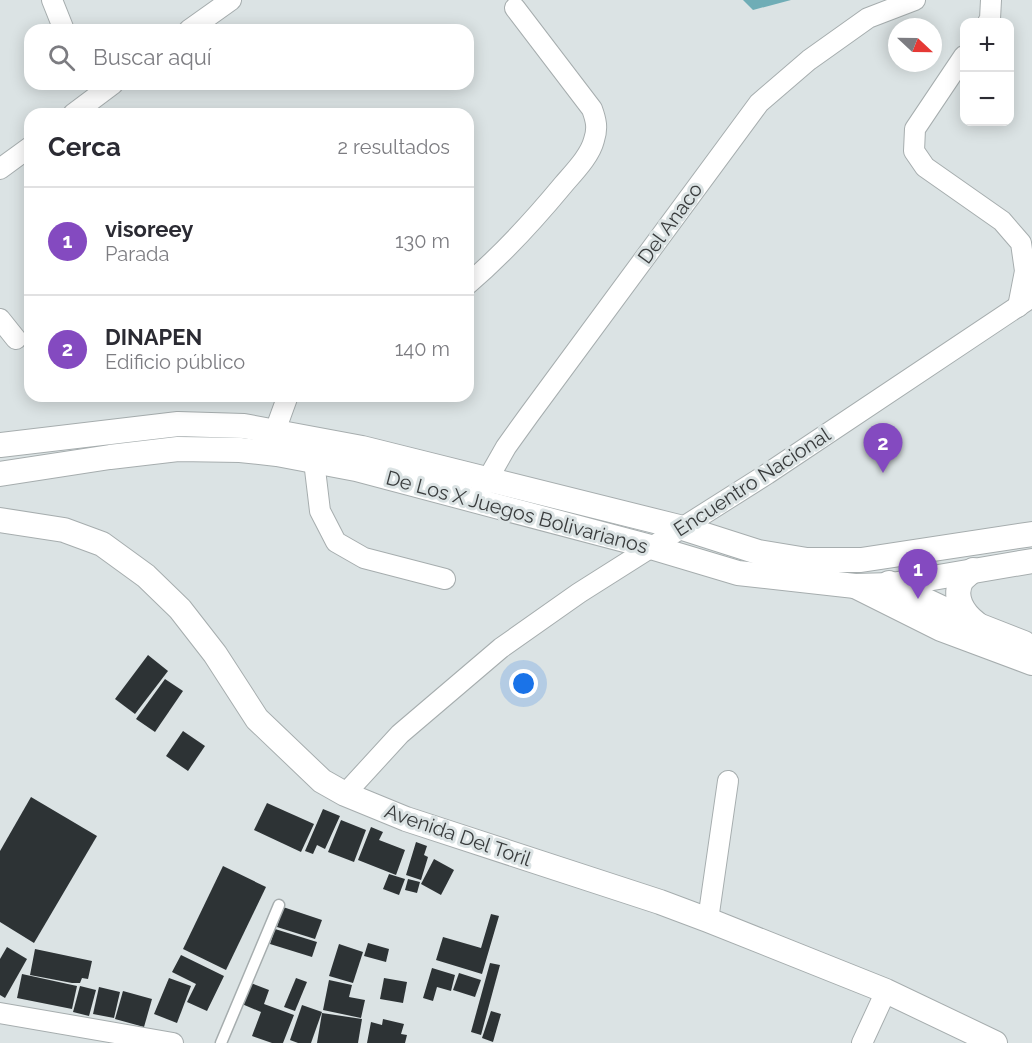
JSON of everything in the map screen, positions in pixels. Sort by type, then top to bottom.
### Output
[{"type":"street","points":[[52,0],[62,24]]},
{"type":"street","points":[[197,24],[231,0]]},
{"type":"street","name":"Del Anaco","points":[[482,489],[506,447],[542,396],[759,103],[809,60],[868,18],[915,0]]},
{"type":"street","points":[[990,18],[991,0]]},
{"type":"street","points":[[474,279],[493,263],[533,221],[581,164],[594,142],[597,124],[592,109],[515,8]]},
{"type":"street","points":[[960,62],[915,129],[914,151],[925,167],[1002,221],[1021,243],[1025,271],[1025,302]]},
{"type":"street","points":[[77,108],[90,91]]},
{"type":"street","points":[[0,169],[24,151]]},
{"type":"street","name":"Encuentro Nacional","points":[[345,794],[400,734],[501,648],[579,593],[683,528],[1025,302]]},
{"type":"street","points":[[0,319],[16,339]]},
{"type":"street","points":[[275,431],[286,402]]},
{"type":"street","name":"De Los X Juegos Bolivarianos","points":[[0,446],[178,424],[244,426],[362,447],[651,547],[738,573],[855,586],[892,585],[1032,561]]},
{"type":"street","name":"De Los X Juegos Bolivarianos","points":[[0,474],[178,449],[240,450],[482,489],[683,528],[758,552],[822,561],[861,560],[1032,534]]},
{"type":"street","points":[[314,461],[320,511],[336,542],[364,558],[445,579]]},
{"type":"street","name":"Avenida Del Toril","points":[[0,520],[64,530],[102,544],[146,576],[180,609],[215,654],[257,718],[322,781],[345,794],[406,819],[708,920],[886,991],[995,1043]]},
{"type":"street","points":[[861,560],[892,585],[978,625],[1032,646]]},
{"type":"street","points":[[822,561],[855,586],[941,629],[1032,663]]},
{"type":"street","points":[[973,570],[962,581],[958,592],[960,607],[966,616],[978,625]]},
{"type":"street","points":[[708,920],[728,780]]},
{"type":"street","points":[[862,1043],[886,991]]},
{"type":"street","points":[[0,1013],[173,1043]]},
{"type":"lane","points":[[221,1043],[279,905]]},
{"type":"shaded area","points":[[743,0],[791,0],[753,10]]},
{"type":"building","points":[[148,655],[168,671],[135,714],[115,699]]},
{"type":"building","points":[[165,679],[183,691],[155,732],[136,719]]},
{"type":"building","points":[[183,731],[205,746],[188,771],[166,756]]},
{"type":"building","points":[[31,797],[97,836],[34,943],[0,922],[0,851]]},
{"type":"building","points":[[267,803],[314,824],[301,852],[254,830]]},
{"type":"building","points":[[323,809],[340,816],[325,849],[317,845],[313,854],[305,851]]},
{"type":"building","points":[[341,820],[366,830],[354,862],[328,852]]},
{"type":"building","points":[[371,827],[383,832],[379,840],[405,850],[396,875],[358,860]]},
{"type":"building","points":[[416,842],[427,846],[424,855],[428,857],[421,880],[406,875]]},
{"type":"building","points":[[434,859],[454,870],[441,895],[421,884]]},
{"type":"building","points":[[223,866],[266,887],[226,970],[183,949]]},
{"type":"building","points":[[389,874],[405,879],[399,895],[383,889]]},
{"type":"building","points":[[408,879],[420,882],[417,893],[405,890]]},
{"type":"building","points":[[283,907],[322,920],[315,939],[277,927]]},
{"type":"building","points":[[491,914],[499,916],[482,974],[436,960],[443,937],[481,948]]},
{"type":"building","points":[[275,929],[317,942],[312,957],[270,944]]},
{"type":"building","points":[[368,943],[389,949],[386,962],[364,956]]},
{"type":"building","points":[[339,944],[363,952],[353,983],[329,976]]},
{"type":"building","points":[[7,947],[27,959],[5,998],[0,995],[0,959]]},
{"type":"building","points":[[35,949],[92,961],[88,979],[82,978],[80,983],[72,983],[30,975]]},
{"type":"building","points":[[181,955],[224,976],[207,1011],[187,1002],[196,984],[172,972]]},
{"type":"building","points":[[490,963],[500,965],[481,1035],[471,1032]]},
{"type":"building","points":[[432,968],[455,975],[451,991],[437,987],[433,1001],[423,998]]},
{"type":"building","points":[[459,973],[481,980],[475,997],[453,990]]},
{"type":"building","points":[[22,974],[77,986],[72,1009],[17,998]]},
{"type":"building","points":[[169,978],[191,986],[177,1023],[154,1014]]},
{"type":"building","points":[[296,978],[307,982],[295,1011],[284,1007]]},
{"type":"building","points":[[384,978],[407,982],[403,1003],[380,999]]},
{"type":"building","points":[[329,980],[352,985],[349,997],[365,1000],[361,1018],[323,1010]]},
{"type":"building","points":[[251,983],[269,990],[264,1004],[294,1015],[283,1043],[272,1043],[252,1036],[261,1012],[242,1004]]},
{"type":"building","points":[[80,986],[96,990],[89,1016],[73,1012]]},
{"type":"building","points":[[99,987],[120,992],[114,1018],[93,1014]]},
{"type":"building","points":[[123,991],[152,999],[144,1027],[115,1019]]},
{"type":"building","points":[[302,1005],[322,1012],[311,1043],[298,1043],[290,1040]]},
{"type":"building","points":[[491,1011],[501,1014],[493,1042],[482,1038]]},
{"type":"building","points":[[322,1013],[362,1019],[358,1043],[317,1043]]},
{"type":"building","points":[[383,1019],[404,1024],[401,1034],[407,1035],[405,1043],[367,1043],[371,1022],[382,1025]]},
{"type":"place","name":"DINAPEN","points":[[883,473]]},
{"type":"place","name":"visoreey","points":[[918,599]]}]
